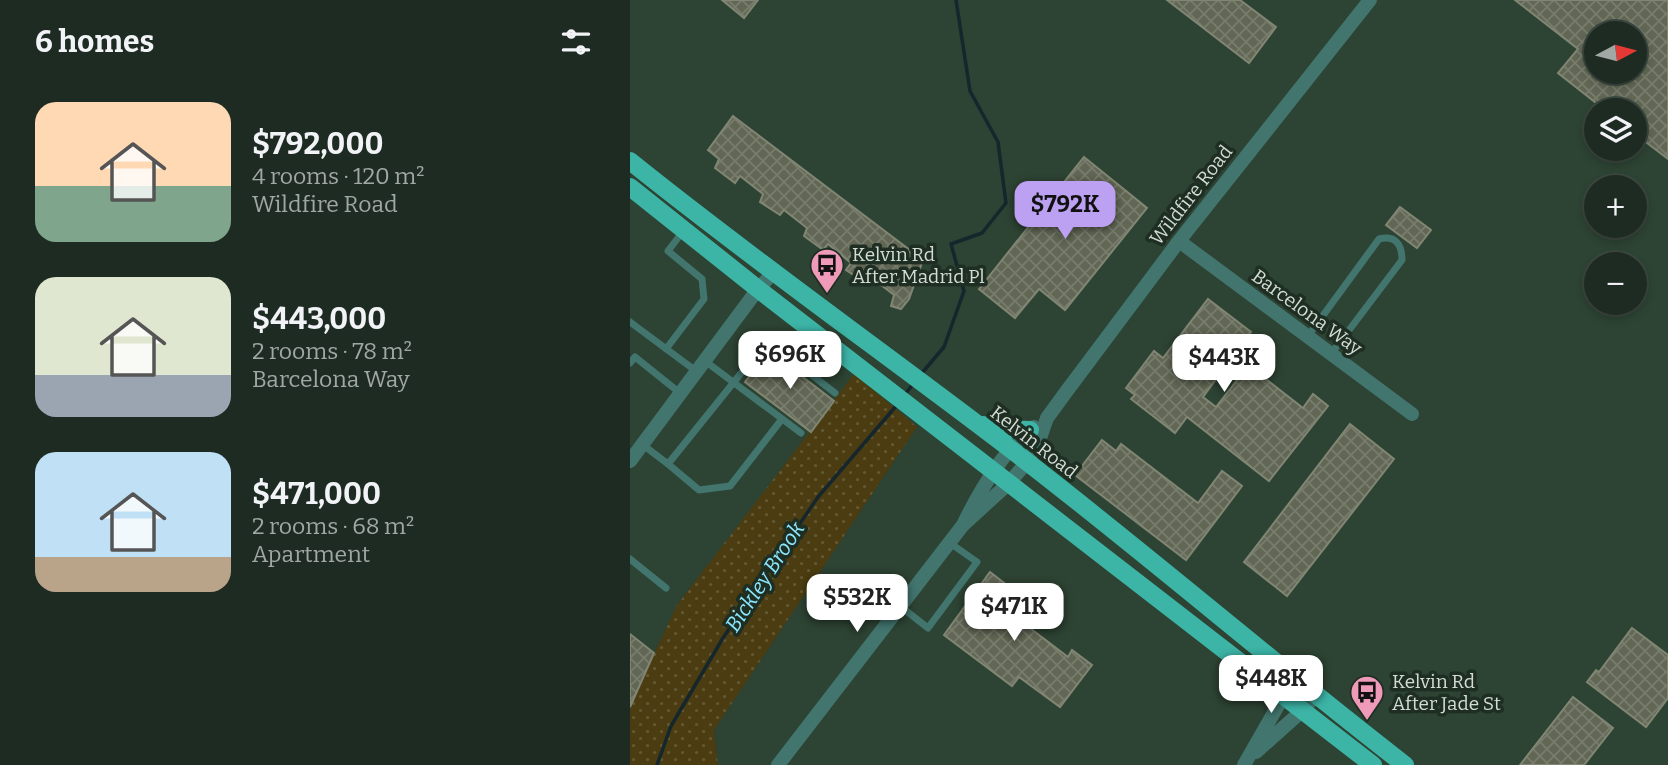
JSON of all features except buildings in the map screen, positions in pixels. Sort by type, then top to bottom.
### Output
[{"type":"main road","points":[[637,166],[630,187],[1373,765]]},
{"type":"main road","name":"Kelvin Road","points":[[637,166],[1027,462],[1315,696],[1404,764]]},
{"type":"main road","points":[[973,422],[1000,429],[1030,430]]},
{"type":"street","name":"Wildfire Road","points":[[778,765],[963,525],[1010,483],[1027,462],[1039,441],[1047,418],[1178,241],[1370,0]]},
{"type":"street","name":"Barcelona Way","points":[[1178,241],[1412,414]]},
{"type":"street","points":[[630,460],[758,289],[774,272]]},
{"type":"street","name":"Wildfire Road","points":[[963,525],[994,471],[1030,430],[1047,418]]},
{"type":"street","points":[[1247,761],[1284,695],[1296,680]]},
{"type":"street","points":[[1247,761],[1315,696]]},
{"type":"lane","points":[[666,349],[704,299],[702,279],[668,251],[684,230]]},
{"type":"lane","points":[[1308,337],[1379,239],[1387,237],[1396,240],[1402,249],[1402,260],[1331,354]]},
{"type":"lane","points":[[630,322],[666,349],[734,382],[801,433]]},
{"type":"lane","points":[[668,464],[763,346],[771,343],[835,393]]},
{"type":"lane","points":[[630,363],[635,357],[681,393]]},
{"type":"lane","points":[[643,444],[699,490],[730,486],[782,419]]},
{"type":"lane","points":[[900,606],[928,628],[977,562],[950,542]]},
{"type":"lane","points":[[630,559],[666,588]]},
{"type":"shaded area","points":[[630,0],[1668,0],[1668,765],[718,765],[714,730],[917,427],[834,401],[677,605],[630,705]]},
{"type":"shaded area","points":[[854,374],[917,427],[714,730],[718,765],[630,765],[630,705],[677,605]]},
{"type":"waterway","name":"Bickley Brook","points":[[922,373],[944,347],[964,291],[951,244],[982,233],[1006,203],[998,142],[970,91],[956,0]]},
{"type":"waterway","name":"Bickley Brook","points":[[905,394],[915,382]]},
{"type":"waterway","name":"Bickley Brook","points":[[657,765],[671,726],[723,638],[818,497],[897,405]]},
{"type":"place","name":"Kelvin Rd After Madrid Pl","points":[[827,295]]},
{"type":"place","name":"Kelvin Rd After Jade St","points":[[1367,722]]}]
